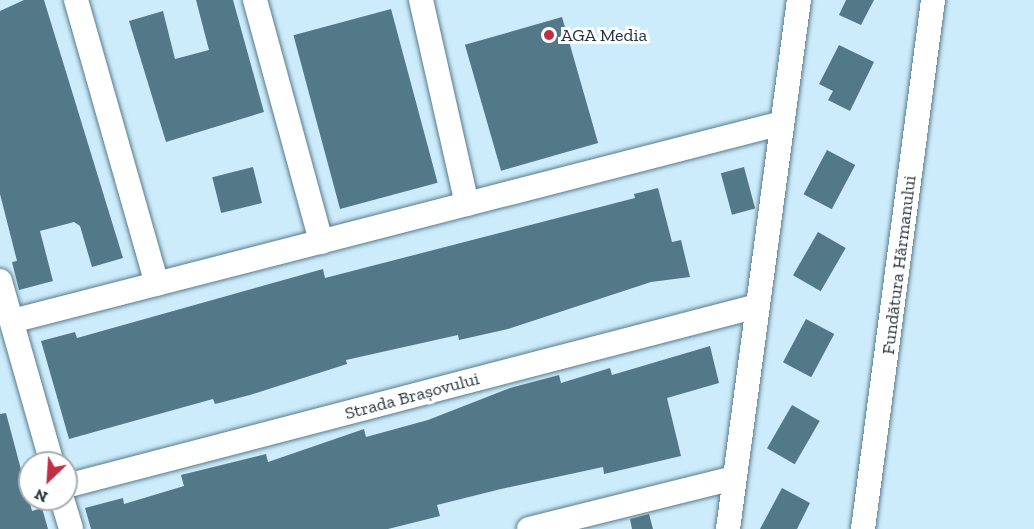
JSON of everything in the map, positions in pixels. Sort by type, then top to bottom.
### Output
[{"type":"street","points":[[76,0],[157,284]]},
{"type":"street","points":[[255,0],[321,242]]},
{"type":"street","points":[[421,0],[467,204]]},
{"type":"street","points":[[728,529],[799,0]]},
{"type":"street","name":"Fundătura Hărmanului","points":[[863,529],[933,0]]},
{"type":"street","points":[[12,321],[782,123]]},
{"type":"street","points":[[0,281],[49,451]]},
{"type":"street","name":"Strada Brașovului","points":[[78,483],[758,306]]},
{"type":"street","points":[[529,529],[734,478]]},
{"type":"street","points":[[66,511],[71,529]]},
{"type":"building","points":[[24,0],[44,0],[123,258],[92,267],[80,226],[74,222],[40,231],[53,281],[19,290],[12,262],[17,261],[0,194],[0,11]]},
{"type":"building","points":[[196,0],[233,0],[264,112],[166,142],[129,21],[163,11],[175,59],[209,50]]},
{"type":"building","points":[[846,0],[874,0],[861,25],[839,15]]},
{"type":"building","points":[[391,9],[438,183],[340,209],[293,35]]},
{"type":"building","points":[[562,17],[598,143],[501,171],[465,45]]},
{"type":"building","points":[[839,45],[874,62],[850,111],[828,100],[833,91],[819,84]]},
{"type":"building","points":[[827,150],[855,165],[832,209],[804,194]]},
{"type":"building","points":[[253,167],[262,203],[221,213],[212,177]]},
{"type":"building","points":[[744,167],[755,209],[732,215],[721,173]]},
{"type":"building","points":[[658,188],[672,242],[681,240],[690,277],[651,282],[508,329],[459,340],[458,335],[346,360],[347,364],[250,395],[215,404],[213,399],[69,439],[41,341],[75,332],[77,338],[323,269],[325,278],[635,198],[634,194]]},
{"type":"building","points":[[818,232],[846,248],[821,291],[793,275]]},
{"type":"building","points":[[806,319],[834,334],[811,377],[783,362]]},
{"type":"building","points":[[710,346],[719,383],[667,398],[681,456],[604,474],[603,467],[501,489],[437,505],[440,516],[388,529],[91,529],[85,508],[123,498],[124,504],[184,486],[181,475],[266,454],[268,462],[364,429],[366,437],[428,420],[510,388],[559,375],[561,383],[610,368],[612,375]]},
{"type":"building","points":[[792,405],[820,421],[795,464],[767,448]]},
{"type":"building","points":[[6,413],[18,458],[18,511],[43,511],[48,529],[0,529],[0,414]]},
{"type":"building","points":[[782,488],[810,503],[797,529],[760,529]]},
{"type":"building","points":[[649,514],[653,529],[632,529],[630,519]]},
{"type":"place","name":"AGA Media","points":[[549,35]]}]
